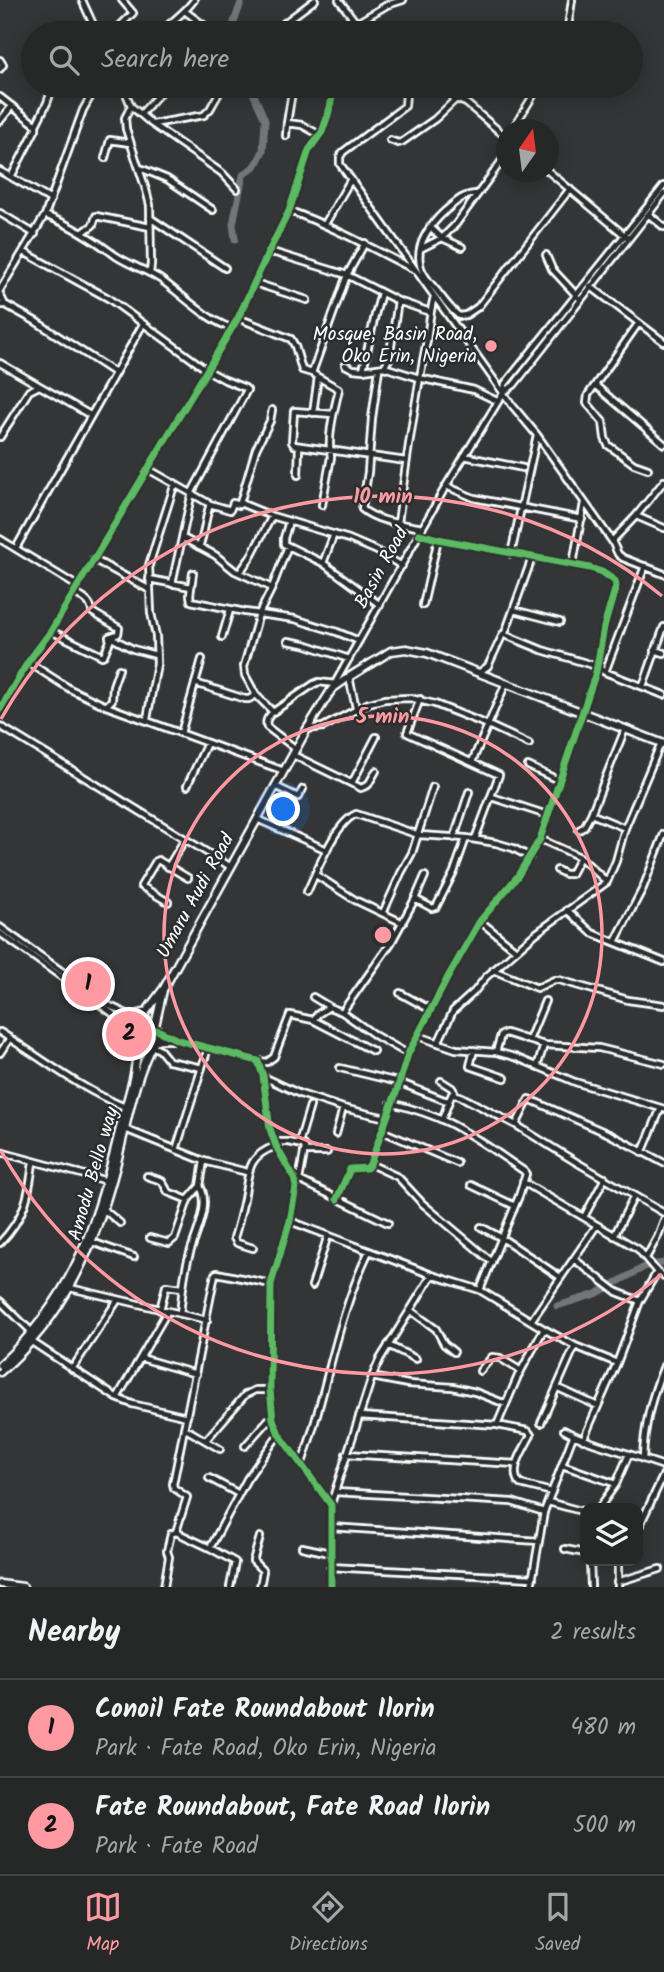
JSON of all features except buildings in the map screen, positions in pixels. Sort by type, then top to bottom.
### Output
[{"type":"main road","points":[[333,687],[391,651],[406,649],[427,653],[507,682],[662,744]]},
{"type":"main road","name":"Basin Road","points":[[257,819],[333,687]]},
{"type":"main road","name":"Umaru Audi Road","points":[[164,988],[257,819]]},
{"type":"main road","points":[[164,988],[154,1043],[144,1046],[134,1038],[134,1028],[142,1021],[164,988]]},
{"type":"main road","points":[[125,1015],[146,1012]]},
{"type":"main road","points":[[142,1021],[151,1022],[156,1028]]},
{"type":"main road","name":"Amodu Bello way","points":[[0,1372],[32,1342],[55,1312],[92,1242],[103,1209],[136,1062],[134,1038]]},
{"type":"main road","name":"Amodu Bello way","points":[[0,1365],[33,1333],[60,1295],[76,1265],[109,1182],[139,1074],[154,1043]]},
{"type":"main road","points":[[0,1584],[23,1587]]},
{"type":"street","points":[[82,0],[92,21]]},
{"type":"street","points":[[122,0],[133,13],[125,21]]},
{"type":"street","points":[[172,21],[186,12],[194,0]]},
{"type":"street","points":[[287,21],[314,0]]},
{"type":"street","points":[[340,0],[355,21]]},
{"type":"street","points":[[358,21],[387,5],[403,0]]},
{"type":"street","points":[[568,21],[572,0]]},
{"type":"street","points":[[186,12],[198,21]]},
{"type":"street","points":[[0,60],[3,65],[0,69]]},
{"type":"street","points":[[0,97],[36,125]]},
{"type":"street","points":[[11,177],[36,130],[49,98]]},
{"type":"street","points":[[90,98],[83,110],[46,215],[0,292],[3,305],[36,321],[115,373]]},
{"type":"street","points":[[129,98],[131,106],[152,124],[222,173],[237,189]]},
{"type":"street","points":[[141,114],[155,98]]},
{"type":"street","points":[[152,124],[204,115],[216,98]]},
{"type":"street","points":[[286,136],[291,98]]},
{"type":"street","points":[[0,709],[28,662],[51,631],[238,318],[289,211],[309,150],[320,135],[332,98]]},
{"type":"street","points":[[406,98],[405,106],[341,154],[340,164],[585,502],[618,554],[664,574]]},
{"type":"street","points":[[519,119],[532,98]]},
{"type":"street","points":[[390,140],[402,142],[435,119],[456,99],[466,103],[496,128]]},
{"type":"street","points":[[0,121],[12,106]]},
{"type":"street","points":[[131,106],[125,118],[130,143],[148,197],[150,273]]},
{"type":"street","points":[[288,123],[302,125],[320,135]]},
{"type":"street","points":[[105,158],[110,140],[130,143]]},
{"type":"street","points":[[139,167],[167,179],[213,210]]},
{"type":"street","points":[[421,249],[442,238],[456,224],[496,169]]},
{"type":"street","points":[[0,171],[51,200]]},
{"type":"street","points":[[325,224],[351,178]]},
{"type":"street","points":[[559,180],[627,237]]},
{"type":"street","name":"Basin Road","points":[[333,687],[509,380],[590,286],[664,186]]},
{"type":"street","points":[[478,194],[467,194],[445,211],[430,227],[421,249],[420,266],[424,274],[458,316],[466,316],[478,307],[570,189]]},
{"type":"street","name":"Basin Road","points":[[504,392],[511,389],[579,298],[664,194]]},
{"type":"street","points":[[289,211],[325,224],[415,270]]},
{"type":"street","points":[[0,213],[34,234]]},
{"type":"street","points":[[648,214],[664,228]]},
{"type":"street","points":[[46,215],[65,223],[150,273],[215,322],[231,328]]},
{"type":"street","points":[[81,233],[93,225],[96,216],[150,227]]},
{"type":"street","points":[[150,218],[225,268]]},
{"type":"street","points":[[430,227],[442,238],[462,247]]},
{"type":"street","points":[[312,373],[347,275],[365,243]]},
{"type":"street","points":[[268,251],[347,275],[398,301],[429,312]]},
{"type":"street","points":[[24,252],[107,298],[207,370],[247,390],[192,492],[172,584]]},
{"type":"street","points":[[546,255],[552,269],[579,298]]},
{"type":"street","points":[[0,274],[7,279]]},
{"type":"street","points":[[255,283],[307,300]]},
{"type":"street","points":[[590,286],[664,342]]},
{"type":"street","points":[[363,370],[381,293]]},
{"type":"street","points":[[398,523],[429,312],[435,296]]},
{"type":"street","points":[[337,1199],[350,1169],[367,1168],[370,1164],[408,1054],[480,921],[517,877],[540,839],[583,712],[615,581],[602,572],[573,565],[438,540],[421,531],[366,513],[362,509],[370,456],[372,418],[381,368],[389,359],[398,301]]},
{"type":"street","points":[[238,318],[291,339],[302,370],[339,389],[333,414],[329,450],[331,457],[322,505]]},
{"type":"street","points":[[16,548],[143,324]]},
{"type":"street","points":[[639,324],[588,395],[587,403],[603,422],[608,445],[634,464],[648,469]]},
{"type":"street","points":[[389,359],[394,370]]},
{"type":"street","points":[[0,363],[90,415]]},
{"type":"street","points":[[345,365],[353,369],[394,370],[474,390],[497,401]]},
{"type":"street","points":[[313,413],[318,377]]},
{"type":"street","points":[[509,380],[514,385]]},
{"type":"street","points":[[29,381],[29,391]]},
{"type":"street","points":[[0,437],[29,391],[38,386]]},
{"type":"street","points":[[596,386],[664,444]]},
{"type":"street","points":[[240,503],[256,449],[270,421],[272,410]]},
{"type":"street","points":[[333,414],[294,411],[294,445],[406,461]]},
{"type":"street","points":[[511,554],[537,435]]},
{"type":"street","points":[[298,475],[299,446]]},
{"type":"street","points":[[464,456],[523,468]]},
{"type":"street","points":[[148,469],[210,504],[230,510],[233,503],[240,503],[272,516],[334,534],[377,551],[402,566]]},
{"type":"street","points":[[147,719],[157,664],[149,565],[175,483]]},
{"type":"street","points":[[612,541],[663,483]]},
{"type":"street","points":[[446,486],[474,498],[582,519]]},
{"type":"street","points":[[573,565],[585,502]]},
{"type":"street","points":[[199,547],[210,504]]},
{"type":"street","points":[[240,572],[272,516]]},
{"type":"street","points":[[636,516],[664,528]]},
{"type":"street","points":[[289,521],[285,544],[323,563],[380,605]]},
{"type":"street","points":[[323,563],[334,534]]},
{"type":"street","points":[[183,538],[215,555],[230,567],[272,588]]},
{"type":"street","points":[[0,539],[77,586]]},
{"type":"street","points":[[423,605],[438,540]]},
{"type":"street","points":[[273,712],[256,695],[243,670],[259,614],[288,546]]},
{"type":"street","points":[[480,672],[488,666],[505,634],[532,558]]},
{"type":"street","points":[[93,559],[150,590]]},
{"type":"street","points":[[605,672],[645,566]]},
{"type":"street","points":[[193,573],[191,601],[230,610],[295,619],[359,641]]},
{"type":"street","points":[[149,579],[191,587]]},
{"type":"street","points":[[73,593],[91,605],[92,612],[119,628],[118,634],[109,636]]},
{"type":"street","points":[[222,637],[230,610]]},
{"type":"street","points":[[514,610],[560,622]]},
{"type":"street","points":[[642,686],[664,627]]},
{"type":"street","points":[[51,631],[102,656],[110,641],[109,636]]},
{"type":"street","points":[[503,634],[542,650],[596,666],[664,695]]},
{"type":"street","points":[[109,636],[133,649],[156,656]]},
{"type":"street","points":[[288,641],[349,659]]},
{"type":"street","points":[[655,650],[664,653]]},
{"type":"street","points":[[181,733],[202,659]]},
{"type":"street","points":[[28,662],[70,690],[106,706],[284,771]]},
{"type":"street","points":[[106,706],[112,700],[113,686],[119,669]]},
{"type":"street","points":[[349,677],[356,708]]},
{"type":"street","points":[[333,687],[319,682],[314,684],[273,712],[267,718],[267,727],[295,752],[361,788],[366,787],[376,771]]},
{"type":"street","points":[[472,762],[507,682]]},
{"type":"street","points":[[195,683],[246,699],[256,695]]},
{"type":"street","points":[[307,729],[323,727],[356,708],[384,699],[410,698],[420,699],[488,725],[529,744]]},
{"type":"street","points":[[420,699],[407,733],[499,775],[475,839]]},
{"type":"street","points":[[0,726],[231,867]]},
{"type":"street","points":[[579,830],[584,827],[591,814],[625,729]]},
{"type":"street","points":[[352,783],[376,737]]},
{"type":"street","points":[[187,786],[207,743]]},
{"type":"street","points":[[438,1043],[453,1011],[493,971],[516,950],[607,882],[625,828],[662,744]]},
{"type":"street","points":[[528,766],[560,781]]},
{"type":"street","points":[[275,786],[298,797],[303,789]]},
{"type":"street","points":[[383,913],[412,853],[433,787]]},
{"type":"street","points":[[454,838],[469,792]]},
{"type":"street","points":[[492,797],[547,815]]},
{"type":"street","points":[[307,892],[327,850],[348,819],[356,814],[419,835],[475,839],[513,848],[530,857]]},
{"type":"street","points":[[591,814],[625,828]]},
{"type":"street","points":[[257,819],[327,850]]},
{"type":"street","points":[[615,942],[643,888],[664,834]]},
{"type":"street","points":[[415,899],[432,908],[436,907],[454,873],[466,838]]},
{"type":"street","points":[[168,867],[185,839]]},
{"type":"street","points":[[540,839],[580,857],[607,882]]},
{"type":"street","points":[[557,870],[571,874],[580,857]]},
{"type":"street","points":[[168,902],[141,886],[156,861],[188,878]]},
{"type":"street","points":[[316,874],[355,900],[403,923]]},
{"type":"street","points":[[342,1012],[391,943],[425,876]]},
{"type":"street","points":[[567,911],[592,933],[664,962]]},
{"type":"street","points":[[480,921],[516,950]]},
{"type":"street","points":[[0,927],[102,1004],[134,1038]]},
{"type":"street","points":[[0,933],[102,1004],[142,1021]]},
{"type":"street","points":[[493,971],[537,988],[554,980],[628,1000],[664,1005]]},
{"type":"street","points":[[400,993],[431,1010]]},
{"type":"street","points":[[313,997],[408,1054]]},
{"type":"street","points":[[529,1040],[545,1000]]},
{"type":"street","points":[[313,1020],[329,1007]]},
{"type":"street","points":[[156,1028],[178,1040],[267,1062],[274,1057],[290,1015],[295,1015],[313,1020],[373,1051]]},
{"type":"street","points":[[0,1032],[58,1071],[125,1107]]},
{"type":"street","points":[[496,1052],[503,1032],[544,1045],[599,1048],[664,1064]]},
{"type":"street","points":[[418,1037],[456,1049],[496,1052],[575,1082],[663,1108],[642,1153]]},
{"type":"street","points":[[0,1053],[10,1038]]},
{"type":"street","points":[[154,1043],[178,1040]]},
{"type":"street","points":[[154,1043],[169,1061],[202,1069]]},
{"type":"street","points":[[537,1066],[544,1045]]},
{"type":"street","points":[[176,1150],[208,1048]]},
{"type":"street","points":[[474,1050],[470,1066],[505,1078]]},
{"type":"street","points":[[258,1061],[263,1076],[270,1129],[275,1144],[296,1179],[388,1223]]},
{"type":"street","points":[[340,1068],[398,1082],[449,1101]]},
{"type":"street","points":[[263,1076],[300,1094],[386,1118]]},
{"type":"street","points":[[441,1081],[456,1094],[516,1125],[664,1213]]},
{"type":"street","points":[[442,1120],[452,1094],[456,1094]]},
{"type":"street","points":[[516,1125],[529,1099],[609,1134],[664,1163]]},
{"type":"street","points":[[391,1103],[449,1123],[526,1174],[480,1290]]},
{"type":"street","points":[[299,1143],[310,1106]]},
{"type":"street","points":[[336,1134],[343,1108]]},
{"type":"street","points":[[125,1129],[204,1161],[247,1172]]},
{"type":"street","points":[[382,1131],[457,1163]]},
{"type":"street","points":[[253,1248],[237,1243],[234,1238],[247,1172],[262,1151],[275,1144],[299,1143],[303,1145],[304,1152],[289,1221],[271,1284],[270,1390],[273,1419],[279,1434],[331,1505]]},
{"type":"street","points":[[0,1152],[109,1182]]},
{"type":"street","points":[[304,1152],[327,1152]]},
{"type":"street","points":[[0,1243],[19,1219],[26,1204],[33,1161]]},
{"type":"street","points":[[150,1238],[169,1243],[172,1241],[188,1199],[200,1186],[204,1161]]},
{"type":"street","points":[[370,1164],[398,1177],[422,1203],[492,1262]]},
{"type":"street","points":[[147,1176],[162,1181],[168,1192],[188,1199]]},
{"type":"street","points":[[584,1217],[606,1178]]},
{"type":"street","points":[[523,1182],[638,1249],[657,1272],[664,1276]]},
{"type":"street","points":[[471,1185],[515,1206]]},
{"type":"street","points":[[180,1314],[188,1258],[200,1228],[204,1194],[200,1186]]},
{"type":"street","points":[[614,1236],[634,1196]]},
{"type":"street","points":[[103,1209],[120,1223]]},
{"type":"street","points":[[646,1258],[664,1220]]},
{"type":"street","points":[[289,1221],[432,1275],[480,1290],[575,1346],[617,1363]]},
{"type":"street","points":[[531,1321],[597,1225]]},
{"type":"street","points":[[481,1227],[560,1277]]},
{"type":"street","points":[[312,1286],[328,1235]]},
{"type":"street","points":[[92,1242],[134,1257]]},
{"type":"street","points":[[302,1464],[315,1427],[346,1306],[369,1251]]},
{"type":"street","points":[[575,1260],[613,1289],[640,1301]]},
{"type":"street","points":[[583,1440],[617,1363],[640,1301],[657,1272]]},
{"type":"street","points":[[164,1587],[171,1534],[176,1532],[187,1497],[174,1488],[173,1484],[215,1274],[271,1284]]},
{"type":"street","points":[[331,1587],[331,1505],[346,1454],[372,1377],[388,1345],[432,1275]]},
{"type":"street","points":[[160,1310],[166,1286],[183,1288]]},
{"type":"street","points":[[70,1288],[207,1320]]},
{"type":"street","points":[[0,1301],[33,1333]]},
{"type":"street","points":[[72,1369],[117,1301]]},
{"type":"street","points":[[410,1310],[436,1329],[444,1344],[454,1352]]},
{"type":"street","points":[[117,1398],[167,1312]]},
{"type":"street","points":[[498,1424],[521,1371],[544,1329]]},
{"type":"street","points":[[32,1342],[117,1398],[187,1417]]},
{"type":"street","points":[[388,1345],[416,1359]]},
{"type":"street","points":[[541,1423],[575,1346]]},
{"type":"street","points":[[480,1371],[492,1357],[521,1371]]},
{"type":"street","points":[[141,1359],[196,1374]]},
{"type":"street","points":[[643,1459],[652,1396],[664,1366]]},
{"type":"street","points":[[372,1377],[408,1384],[453,1387],[506,1404]]},
{"type":"street","points":[[558,1388],[598,1406]]},
{"type":"street","points":[[206,1440],[245,1395],[255,1390],[270,1390]]},
{"type":"street","points":[[359,1416],[498,1424],[530,1432],[517,1464],[515,1477],[520,1485],[552,1492]]},
{"type":"street","points":[[245,1446],[268,1420],[273,1419]]},
{"type":"street","points":[[184,1428],[220,1449]]},
{"type":"street","points":[[564,1430],[583,1440],[664,1466]]},
{"type":"street","points":[[210,1548],[247,1479],[279,1434]]},
{"type":"street","points":[[531,1587],[544,1513],[573,1436]]},
{"type":"street","points":[[346,1454],[517,1464]]},
{"type":"street","points":[[603,1503],[616,1485],[629,1454]]},
{"type":"street","points":[[562,1465],[616,1485]]},
{"type":"street","points":[[643,1518],[664,1474]]},
{"type":"street","points":[[209,1478],[239,1494]]},
{"type":"street","points":[[336,1492],[512,1502],[544,1513]]},
{"type":"street","points":[[548,1502],[580,1511]]},
{"type":"street","points":[[331,1527],[539,1541]]},
{"type":"street","points":[[176,1532],[235,1562],[230,1587]]},
{"type":"street","points":[[260,1536],[253,1561],[263,1571],[260,1587]]},
{"type":"street","points":[[302,1547],[330,1553]]},
{"type":"street","points":[[565,1549],[580,1552]]},
{"type":"street","points":[[590,1566],[591,1587]]},
{"type":"street","points":[[618,1566],[617,1584],[660,1569]]},
{"type":"street","points":[[330,1567],[533,1578]]},
{"type":"waterway","points":[[234,21],[242,0]]},
{"type":"waterway","points":[[235,239],[233,224],[243,175],[256,165],[263,151],[265,120],[255,98]]},
{"type":"waterway","points":[[557,1306],[596,1294],[648,1265],[664,1263]]},
{"type":"cycle path","points":[[0,709],[28,662],[51,631],[238,318],[289,211],[309,150],[322,132],[332,98]]},
{"type":"cycle path","points":[[337,1199],[350,1169],[367,1168],[370,1164],[408,1054],[448,977],[480,921],[517,877],[540,839],[596,672],[604,627],[616,586],[615,581],[590,568],[419,534]]},
{"type":"cycle path","points":[[157,1030],[178,1040],[258,1061],[263,1076],[270,1129],[296,1187],[290,1221],[271,1284],[270,1390],[273,1419],[279,1434],[331,1505],[331,1587]]},
{"type":"place","name":"Mosque, Basin Road, Oko Erin, Nigeria","points":[[491,346]]},
{"type":"place","name":"Conoil Fate Roundabout Ilorin","points":[[88,984]]},
{"type":"place","name":"Fate Roundabout, Fate Road Ilorin","points":[[129,1034]]}]
